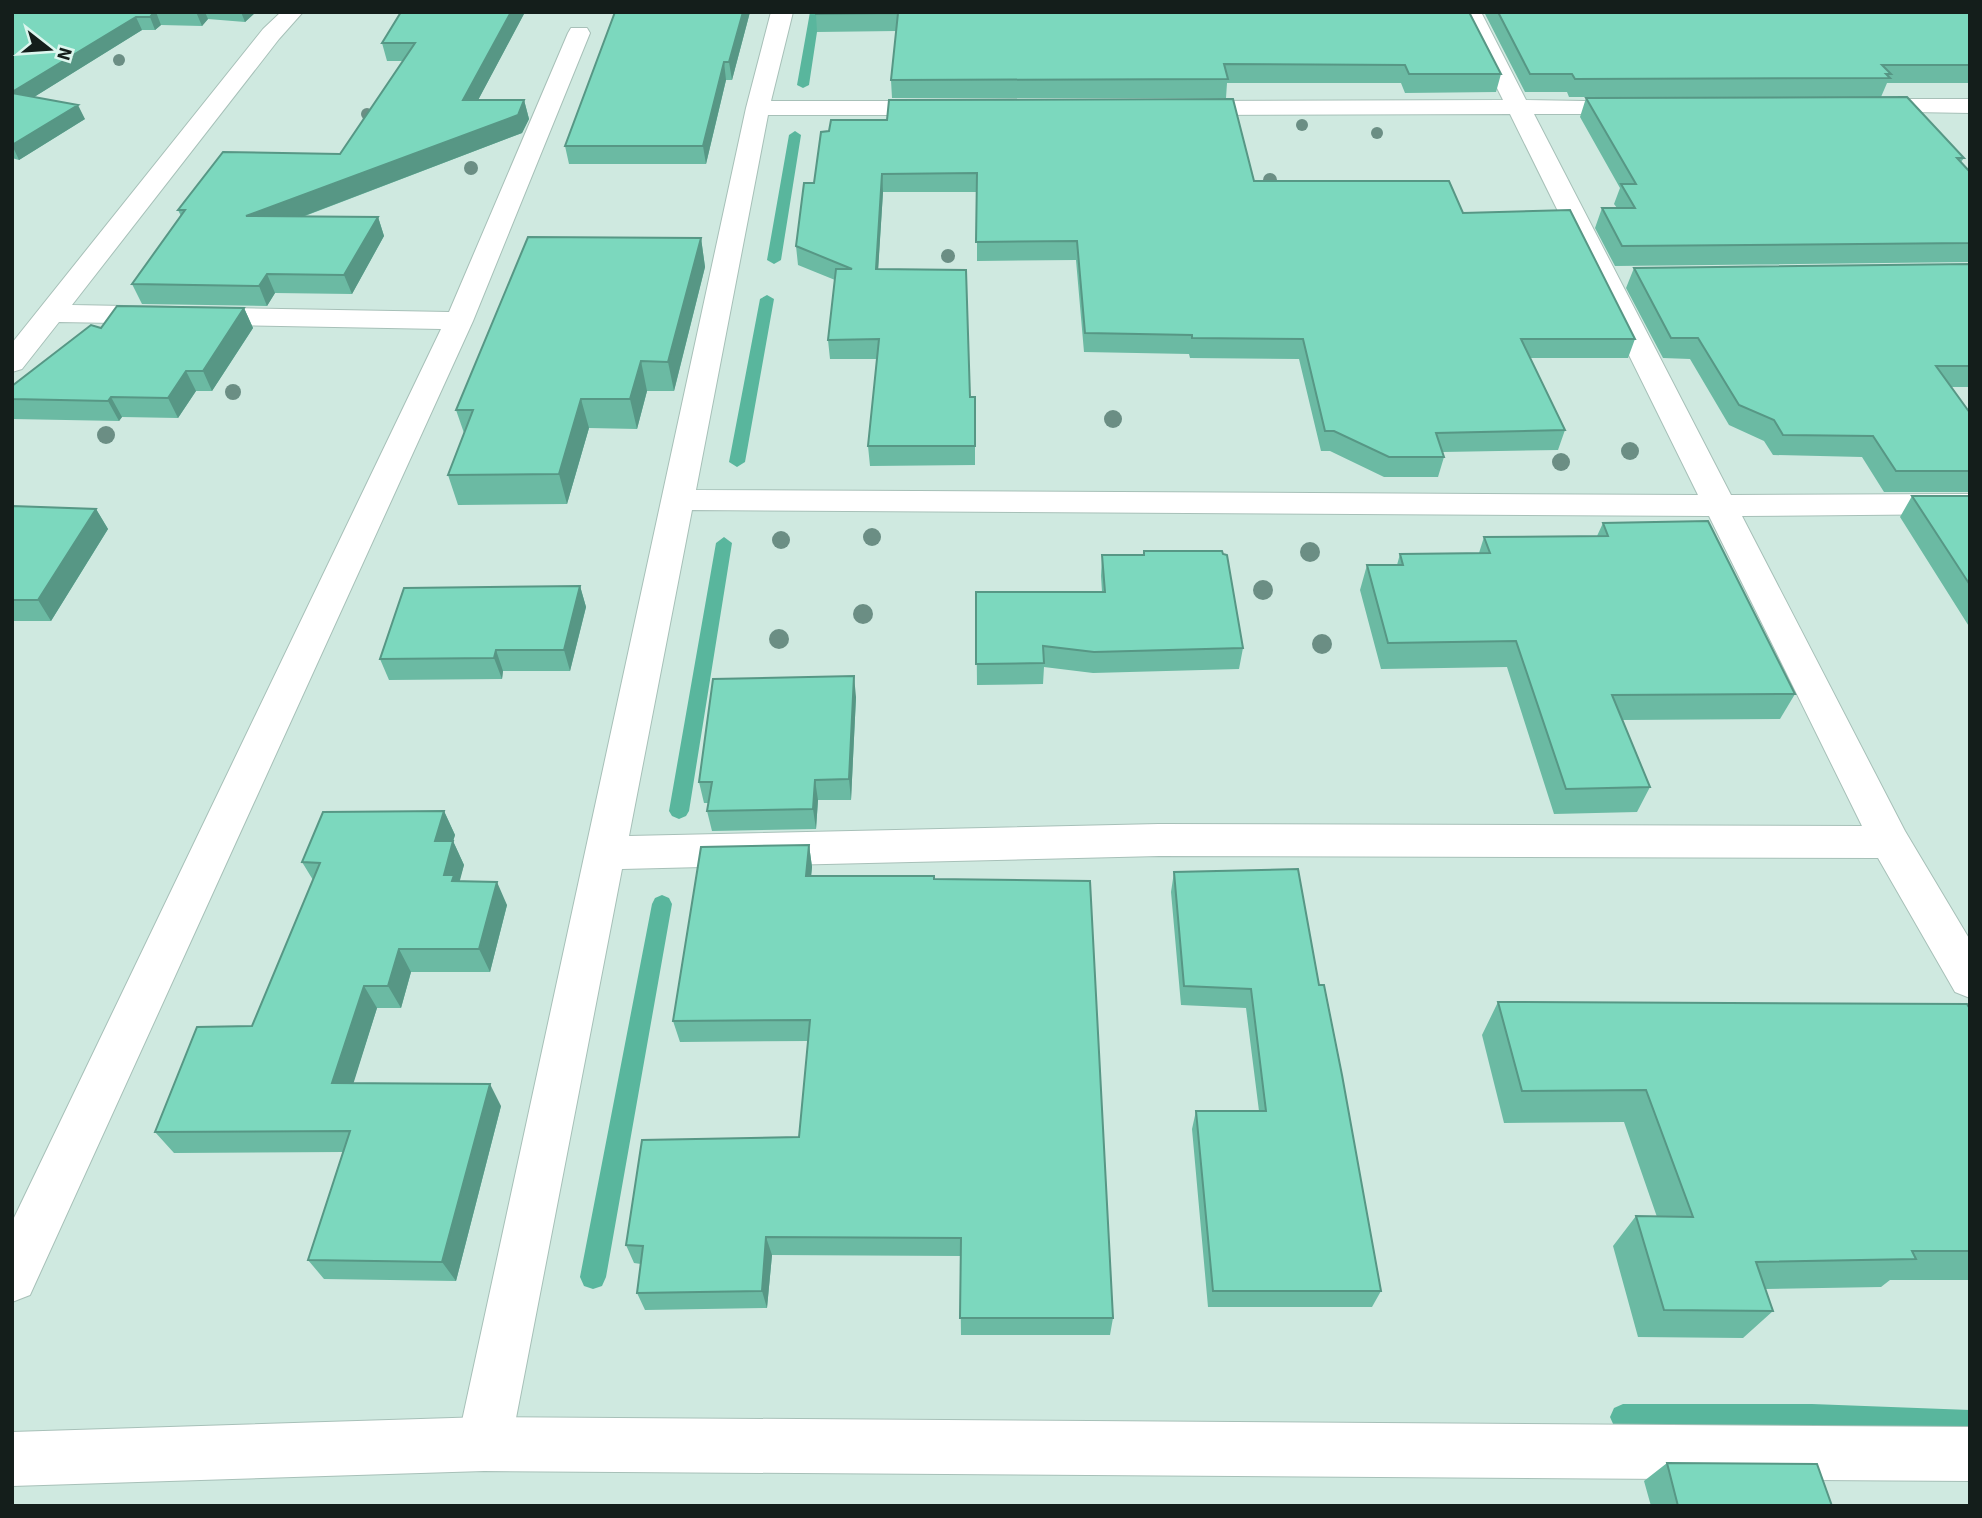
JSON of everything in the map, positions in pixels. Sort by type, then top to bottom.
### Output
[{"type":"street","points":[[12,363],[271,34],[293,12]]},
{"type":"street","points":[[484,1444],[758,108],[782,12]]},
{"type":"street","points":[[1470,12],[1518,108],[1617,277],[1720,506],[1890,842],[1970,979]]},
{"type":"street","points":[[12,1277],[459,321],[579,33]]},
{"type":"street","points":[[1847,106],[1970,106]]},
{"type":"street","points":[[1159,108],[1655,107]]},
{"type":"street","points":[[758,108],[965,108]]},
{"type":"street","points":[[51,313],[459,321]]},
{"type":"street","points":[[677,500],[1720,506],[1970,504]]},
{"type":"street","points":[[605,853],[1159,841],[1890,842]]},
{"type":"street","points":[[12,1459],[484,1444],[1970,1454]]},
{"type":"building","points":[[12,12],[154,12],[150,17],[136,17],[12,92]]},
{"type":"building","points":[[401,12],[511,12],[463,100],[524,100],[518,115],[246,216],[378,217],[344,275],[267,274],[259,286],[132,284],[185,210],[178,210],[223,152],[340,154],[415,43],[382,43]]},
{"type":"building","points":[[615,12],[743,12],[729,62],[724,62],[703,146],[565,146]]},
{"type":"building","points":[[816,12],[1469,12],[1501,74],[1409,74],[1405,65],[1224,64],[1228,79],[891,80],[898,13]]},
{"type":"building","points":[[1498,12],[1970,12],[1970,65],[1882,65],[1891,74],[1886,74],[1890,78],[1575,79],[1572,74],[1530,74]]},
{"type":"building","points":[[12,93],[78,105],[12,145]]},
{"type":"building","points":[[1907,97],[1964,158],[1957,158],[1970,172],[1970,243],[1622,246],[1602,208],[1635,208],[1621,184],[1636,184],[1586,98]]},
{"type":"building","points":[[1233,99],[1254,181],[1449,181],[1463,213],[1570,210],[1635,339],[1521,339],[1565,430],[1436,433],[1444,457],[1389,457],[1334,431],[1325,431],[1303,339],[1085,333],[1077,241],[976,242],[977,173],[882,174],[876,269],[966,270],[970,397],[975,397],[975,446],[868,446],[879,339],[828,340],[836,269],[852,269],[796,246],[804,183],[814,183],[821,132],[829,131],[831,120],[887,120],[889,100]]},
{"type":"building","points":[[528,237],[701,238],[668,362],[641,361],[630,399],[581,399],[559,474],[448,475],[473,410],[456,410]]},
{"type":"building","points":[[1970,264],[1970,366],[1936,366],[1970,413],[1970,471],[1896,471],[1873,436],[1783,435],[1774,420],[1739,405],[1698,338],[1671,338],[1634,268]]},
{"type":"building","points":[[117,306],[244,308],[203,371],[186,371],[168,398],[111,397],[108,401],[12,399],[12,386],[91,325],[101,328]]},
{"type":"building","points":[[1912,496],[1970,496],[1970,585]]},
{"type":"building","points":[[12,506],[96,509],[38,600],[12,600]]},
{"type":"building","points":[[1708,521],[1795,694],[1612,695],[1650,787],[1566,789],[1516,641],[1388,643],[1367,565],[1403,565],[1400,554],[1490,553],[1484,537],[1608,536],[1603,523]]},
{"type":"building","points":[[1144,551],[1222,551],[1227,555],[1243,648],[1094,652],[1043,646],[1044,663],[976,664],[976,592],[1105,592],[1102,555],[1144,555]]},
{"type":"building","points":[[580,586],[564,650],[496,650],[494,658],[380,659],[404,588]]},
{"type":"building","points":[[854,676],[849,779],[815,780],[813,809],[707,811],[712,782],[699,782],[713,679]]},
{"type":"building","points":[[444,811],[435,841],[453,841],[444,875],[454,875],[452,881],[497,882],[479,949],[399,949],[388,986],[364,986],[332,1083],[490,1084],[442,1262],[308,1260],[350,1131],[155,1132],[197,1027],[252,1026],[320,863],[302,862],[323,812]]},
{"type":"building","points":[[809,845],[806,876],[934,876],[934,879],[1090,881],[1113,1318],[960,1318],[961,1238],[766,1237],[762,1291],[637,1293],[643,1246],[626,1245],[642,1140],[799,1137],[810,1020],[673,1021],[701,847]]},
{"type":"building","points":[[1298,869],[1319,985],[1324,985],[1342,1075],[1381,1291],[1213,1291],[1196,1111],[1266,1111],[1251,989],[1184,986],[1174,872]]},
{"type":"building","points":[[1498,1002],[1967,1004],[1970,1009],[1970,1251],[1912,1251],[1916,1259],[1756,1262],[1773,1311],[1664,1310],[1636,1216],[1693,1217],[1646,1090],[1522,1091]]},
{"type":"building","points":[[1667,1463],[1817,1464],[1832,1506],[1678,1506]]},
{"type":"waterway","points":[[803,85],[815,12]]},
{"type":"waterway","points":[[774,260],[795,135]]},
{"type":"waterway","points":[[737,462],[767,299]]},
{"type":"waterway","points":[[679,811],[724,543]]},
{"type":"waterway","points":[[593,1277],[662,904]]},
{"type":"waterway","points":[[1623,1417],[1812,1417],[1970,1423]]}]
